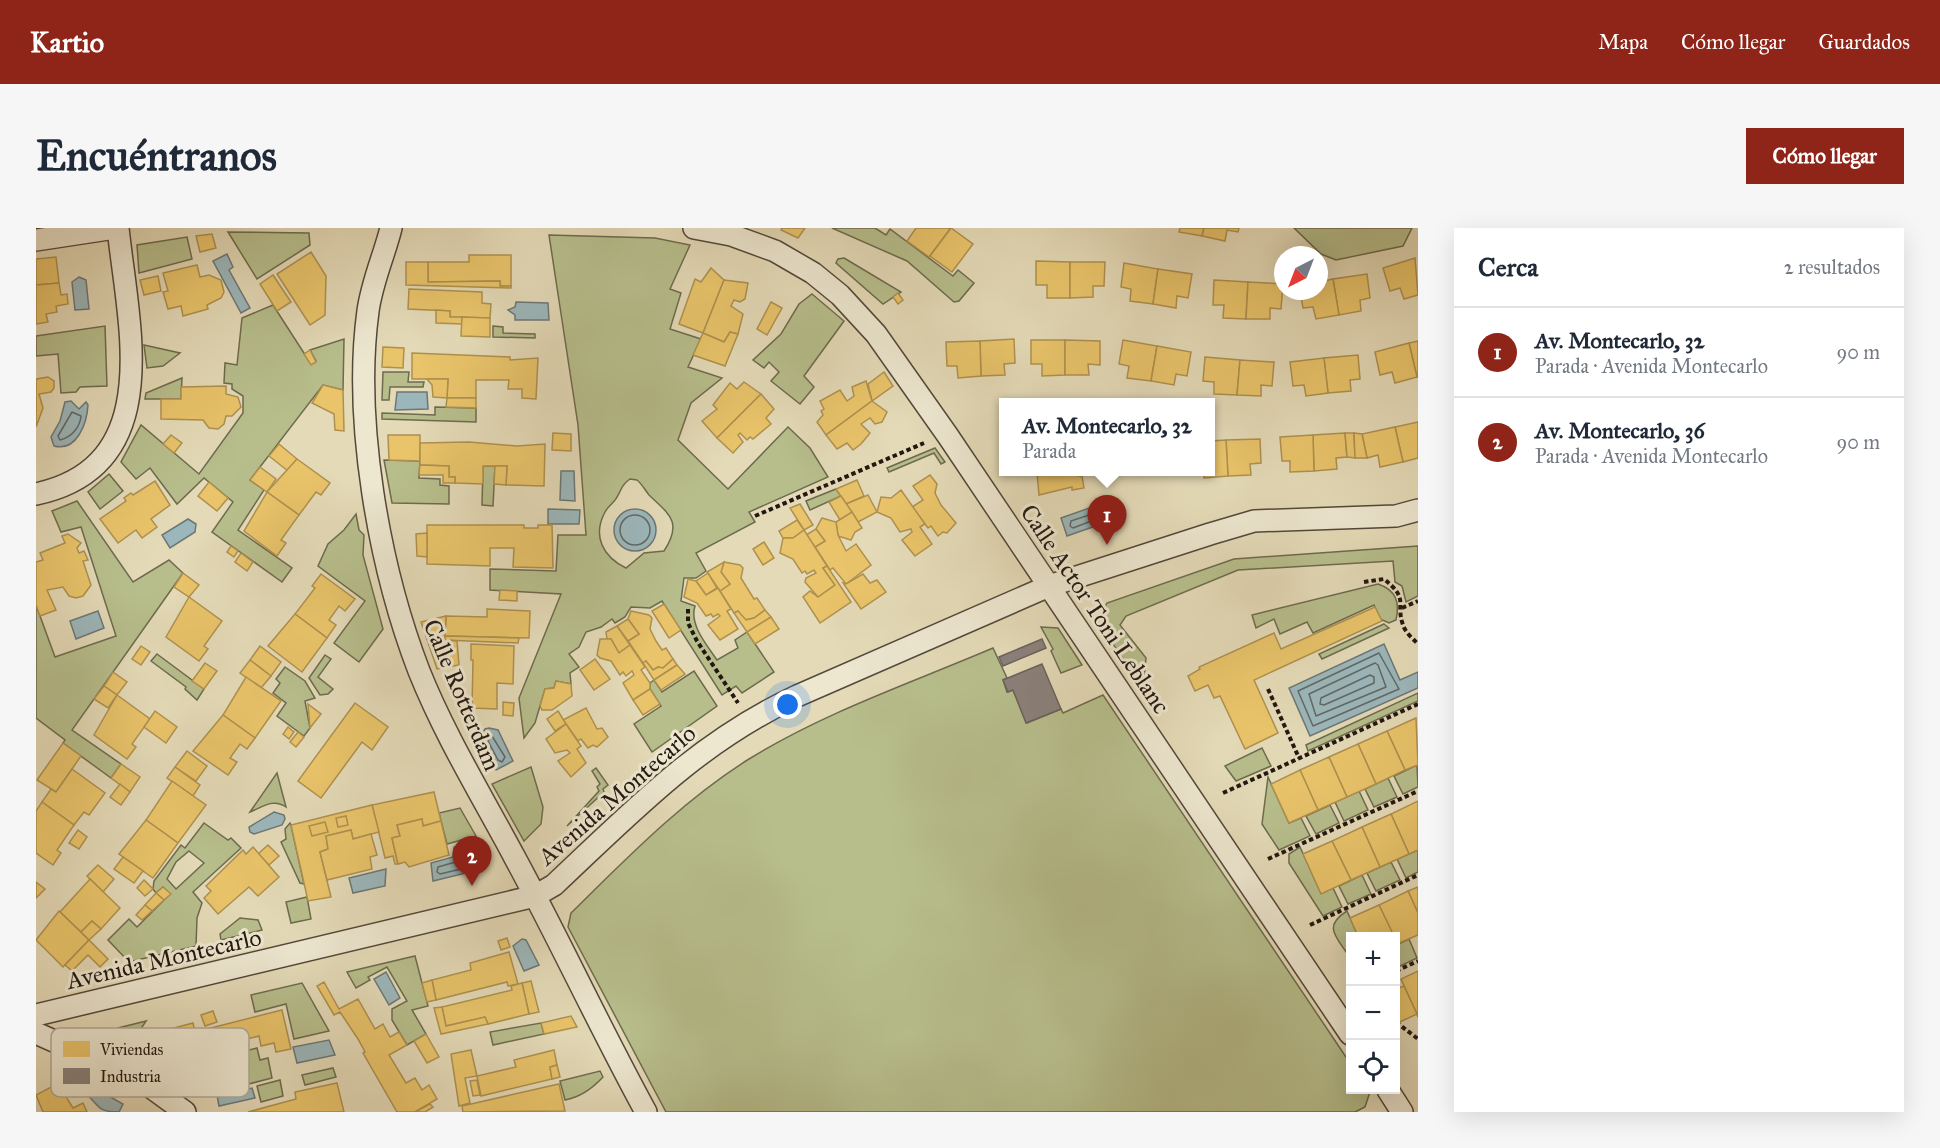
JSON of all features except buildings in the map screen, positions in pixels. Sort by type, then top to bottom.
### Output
[{"type":"street","points":[[36,240],[116,228],[132,374],[130,402],[123,428],[111,447],[85,475],[69,485],[36,494]]},
{"type":"street","name":"Calle Rotterdam","points":[[391,228],[368,310],[365,414],[376,509],[390,578],[420,672],[476,790],[535,896],[646,1112]]},
{"type":"street","name":"Calle Actor Toni Leblanc","points":[[694,228],[731,235],[775,251],[813,273],[840,295],[876,334],[948,436],[1346,1028]]},
{"type":"street","name":"Avenida Montecarlo","points":[[36,1015],[535,896],[554,885],[696,755],[750,721],[797,696],[1049,586],[1254,521],[1396,516],[1418,510]]},
{"type":"street","points":[[36,1033],[51,1040]]},
{"type":"street","points":[[1391,1094],[1404,1112],[1418,1106]]},
{"type":"street","points":[[164,1097],[185,1112]]},
{"type":"path","points":[[755,516],[931,441],[948,436]]},
{"type":"path","points":[[1364,582],[1384,579],[1401,597],[1403,625],[1418,644]]},
{"type":"path","points":[[1402,608],[1418,601]]},
{"type":"path","points":[[688,609],[688,623],[697,641],[750,721]]},
{"type":"path","points":[[1268,689],[1299,758]]},
{"type":"path","points":[[1223,793],[1418,704]]},
{"type":"path","points":[[1268,859],[1418,791]]},
{"type":"path","points":[[1310,925],[1418,875]]},
{"type":"path","points":[[1400,969],[1418,961]]},
{"type":"path","points":[[1400,1026],[1418,1039]]},
{"type":"green space","points":[[832,228],[875,228],[886,235],[890,229],[953,276],[958,270],[974,283],[959,301],[954,302],[907,261]]},
{"type":"green space","points":[[1294,228],[1412,228],[1403,246],[1336,260],[1328,257],[1328,246],[1313,246]]},
{"type":"green space","points":[[228,232],[309,233],[310,245],[257,279]]},
{"type":"green space","points":[[549,235],[655,238],[690,245],[670,289],[681,293],[670,329],[701,339],[688,367],[722,378],[691,403],[678,440],[728,489],[788,427],[810,448],[828,477],[749,512],[755,522],[696,553],[706,571],[696,578],[684,578],[681,601],[695,606],[694,620],[717,660],[738,648],[735,640],[747,632],[774,672],[742,693],[736,686],[722,695],[662,601],[650,608],[631,607],[625,617],[615,623],[612,619],[601,627],[586,632],[579,647],[569,654],[579,667],[570,673],[571,684],[556,681],[554,688],[545,689],[535,723],[524,738],[519,698],[561,594],[490,590],[490,569],[556,571],[558,535],[586,535],[578,425]],"holes":[[[630,479],[637,480],[668,513],[673,526],[670,541],[664,551],[644,553],[626,568],[606,552],[602,545],[600,529],[605,512],[616,499],[623,485]]]},
{"type":"green space","points":[[187,237],[192,259],[139,273],[137,245]]},
{"type":"green space","points":[[844,258],[901,292],[883,304],[836,263],[838,259]]},
{"type":"green space","points":[[812,294],[844,321],[804,376],[814,387],[800,404],[771,381],[779,372],[769,362],[764,368],[753,360],[781,334],[799,304]]},
{"type":"green space","points":[[273,305],[311,364],[316,361],[310,350],[344,339],[343,390],[323,385],[250,480],[264,490],[238,530],[292,568],[282,582],[212,532],[233,502],[204,478],[177,504],[150,468],[136,479],[121,462],[141,425],[199,474],[243,413],[243,396],[232,389],[232,384],[224,383],[225,363],[237,365],[242,318]]},
{"type":"green space","points":[[105,326],[107,386],[80,387],[76,392],[61,393],[58,354],[36,356],[36,336]]},
{"type":"green space","points":[[493,326],[503,327],[503,333],[535,334],[535,338],[493,337]]},
{"type":"green space","points":[[144,345],[180,353],[163,366],[147,368]]},
{"type":"green space","points":[[383,372],[409,372],[408,382],[424,382],[423,387],[390,387],[389,400],[382,400]]},
{"type":"green space","points":[[182,378],[181,399],[145,399],[146,393]]},
{"type":"green space","points":[[435,407],[476,408],[476,422],[382,419],[382,413],[435,415]]},
{"type":"green space","points":[[935,448],[945,462],[941,464],[934,453],[889,472],[887,468]]},
{"type":"green space","points":[[384,460],[420,461],[419,478],[440,479],[440,485],[449,486],[449,504],[392,503]]},
{"type":"green space","points":[[483,466],[495,466],[493,506],[482,505]]},
{"type":"green space","points":[[109,474],[123,491],[100,509],[88,492]]},
{"type":"green space","points":[[836,489],[841,496],[810,510],[806,501]]},
{"type":"green space","points":[[77,501],[133,582],[169,560],[183,573],[72,730],[121,764],[111,778],[63,743],[65,740],[36,718],[36,605],[55,657],[116,636],[81,527],[61,532],[52,511]]},
{"type":"green space","points":[[356,514],[359,530],[364,535],[363,555],[383,629],[359,662],[334,643],[365,601],[318,566],[328,544],[344,530]]},
{"type":"green space","points":[[1418,546],[1418,596],[1406,602],[1402,586],[1395,582],[1393,561],[1238,570],[1126,616],[1120,625],[1146,658],[1144,680],[1140,683],[1097,621],[1107,603],[1234,559]]},
{"type":"green space","points":[[1378,584],[1393,593],[1397,602],[1396,620],[1389,623],[1380,619],[1374,605],[1313,633],[1307,622],[1280,634],[1274,619],[1256,628],[1252,615]]},
{"type":"green space","points":[[1384,624],[1389,628],[1322,659],[1319,654]]},
{"type":"green space","points":[[1041,627],[1058,628],[1082,665],[1061,673],[1051,651],[1053,649]]},
{"type":"green space","points":[[993,648],[1007,678],[1003,680],[1007,692],[1013,690],[1027,723],[1061,709],[1063,713],[1103,695],[1346,1057],[1346,1094],[1369,1094],[1365,1107],[1355,1112],[666,1112],[568,927],[571,913],[634,851],[724,775],[778,742],[869,699]]},
{"type":"green space","points":[[157,654],[204,689],[197,700],[185,689],[186,687],[151,661]]},
{"type":"green space","points":[[325,655],[331,659],[318,677],[333,689],[328,694],[320,695],[309,678]]},
{"type":"green space","points":[[285,667],[305,681],[315,698],[305,701],[310,728],[304,736],[277,716],[286,703],[273,693],[280,683],[276,679]]},
{"type":"green space","points":[[694,671],[717,706],[652,752],[634,724],[661,706],[650,689],[650,683],[654,680],[662,692]]},
{"type":"green space","points":[[1418,693],[1418,701],[1308,751],[1306,745]]},
{"type":"green space","points":[[1262,748],[1271,766],[1236,781],[1225,766]]},
{"type":"green space","points":[[1417,765],[1418,787],[1403,794],[1394,776]]},
{"type":"green space","points":[[531,767],[543,807],[541,824],[524,841],[492,784]]},
{"type":"green space","points":[[596,768],[608,785],[603,789],[604,792],[567,826],[599,791],[597,787],[600,784],[592,771]]},
{"type":"green space","points":[[277,773],[286,807],[272,803],[250,812]]},
{"type":"green space","points":[[1268,777],[1289,823],[1301,818],[1310,836],[1279,850],[1262,824]]},
{"type":"green space","points":[[1388,778],[1397,797],[1374,807],[1365,789]]},
{"type":"green space","points":[[1359,791],[1368,810],[1344,821],[1335,802]]},
{"type":"green space","points":[[1330,805],[1339,823],[1316,834],[1306,816]]},
{"type":"green space","points":[[460,808],[476,836],[447,844],[439,813]]},
{"type":"green space","points":[[204,823],[228,840],[231,838],[241,848],[193,892],[202,903],[197,918],[196,946],[129,962],[108,940],[129,919],[137,927],[170,894],[163,887],[156,893],[153,889],[154,881],[181,845],[185,848]],"holes":[[[189,851],[204,863],[176,889],[167,879],[176,862]]]},
{"type":"green space","points":[[290,823],[304,884],[300,883],[281,842],[286,839],[285,829]]},
{"type":"green space","points":[[1300,847],[1321,893],[1333,888],[1342,907],[1323,916],[1289,863],[1289,854]]},
{"type":"green space","points":[[1418,850],[1418,872],[1406,878],[1397,859]]},
{"type":"green space","points":[[1391,862],[1400,880],[1376,891],[1367,873]]},
{"type":"green space","points":[[1362,875],[1371,894],[1348,904],[1339,886]]},
{"type":"green space","points":[[307,897],[311,919],[291,923],[286,902]]},
{"type":"green space","points":[[1347,911],[1356,932],[1346,932],[1346,952],[1333,928],[1339,917]]},
{"type":"green space","points":[[240,918],[258,920],[262,930],[221,940],[220,934]]},
{"type":"green space","points":[[1409,939],[1417,958],[1400,966],[1400,943]]},
{"type":"green space","points":[[415,956],[428,1006],[412,1010],[426,1034],[407,1045],[392,1020],[392,1009],[407,1001],[387,967],[368,977],[370,980],[356,988],[347,972]]},
{"type":"green space","points":[[302,983],[329,1031],[294,1039],[286,1004],[255,1012],[251,995]]},
{"type":"green space","points":[[146,1021],[141,1028],[118,1028]]},
{"type":"green space","points":[[541,1023],[544,1034],[493,1045],[490,1032]]},
{"type":"green space","points":[[257,1048],[260,1060],[268,1058],[272,1078],[249,1084],[249,1050]]},
{"type":"green space","points":[[333,1068],[336,1077],[305,1085],[302,1075]]},
{"type":"green space","points":[[600,1071],[603,1077],[595,1085],[581,1095],[565,1100],[560,1081]]},
{"type":"green space","points":[[280,1080],[283,1096],[261,1102],[257,1086]]},
{"type":"water","points":[[227,254],[233,267],[229,270],[250,308],[241,313],[213,261]]},
{"type":"water","points":[[79,277],[86,280],[89,309],[75,310],[72,282]]},
{"type":"water","points":[[516,302],[548,303],[549,320],[515,320],[515,315],[508,310],[515,307]]},
{"type":"water","points":[[397,392],[427,392],[428,409],[395,410]]},
{"type":"water","points":[[71,401],[79,409],[86,402],[88,405],[86,420],[75,440],[69,445],[54,446],[51,437],[60,421],[65,402]]},
{"type":"water","points":[[561,471],[574,471],[575,501],[560,500]]},
{"type":"water","points":[[1098,505],[1104,523],[1067,536],[1061,518]]},
{"type":"water","points":[[548,509],[580,510],[579,524],[548,524]]},
{"type":"water","points":[[635,509],[650,515],[656,530],[650,545],[635,551],[620,545],[614,530],[620,515]]},
{"type":"water","points":[[188,519],[196,524],[195,532],[170,548],[162,535]]},
{"type":"water","points":[[98,611],[104,628],[76,639],[70,621]]},
{"type":"water","points":[[1384,644],[1400,680],[1418,672],[1418,688],[1310,736],[1289,688]]},
{"type":"water","points":[[485,729],[498,730],[513,761],[496,770],[480,738]]},
{"type":"water","points":[[274,812],[284,815],[282,825],[254,834],[250,832],[249,827]]},
{"type":"water","points":[[463,845],[470,872],[433,881],[431,863],[453,857],[454,847]]},
{"type":"water","points":[[386,869],[385,886],[353,893],[349,878]]},
{"type":"water","points":[[522,939],[526,940],[539,965],[524,971],[513,946]]},
{"type":"water","points":[[386,972],[400,998],[389,1005],[374,979]]},
{"type":"water","points":[[329,1040],[335,1055],[297,1063],[293,1047]]},
{"type":"water","points":[[252,1088],[255,1098],[219,1106],[217,1097],[249,1097],[249,1089]]},
{"type":"water","points":[[89,1097],[111,1097],[123,1104],[119,1112],[100,1108]]},
{"type":"place","name":"Av. Montecarlo, 32","points":[[1107,545]]},
{"type":"place","name":"Av. Montecarlo, 36","points":[[472,886]]}]
